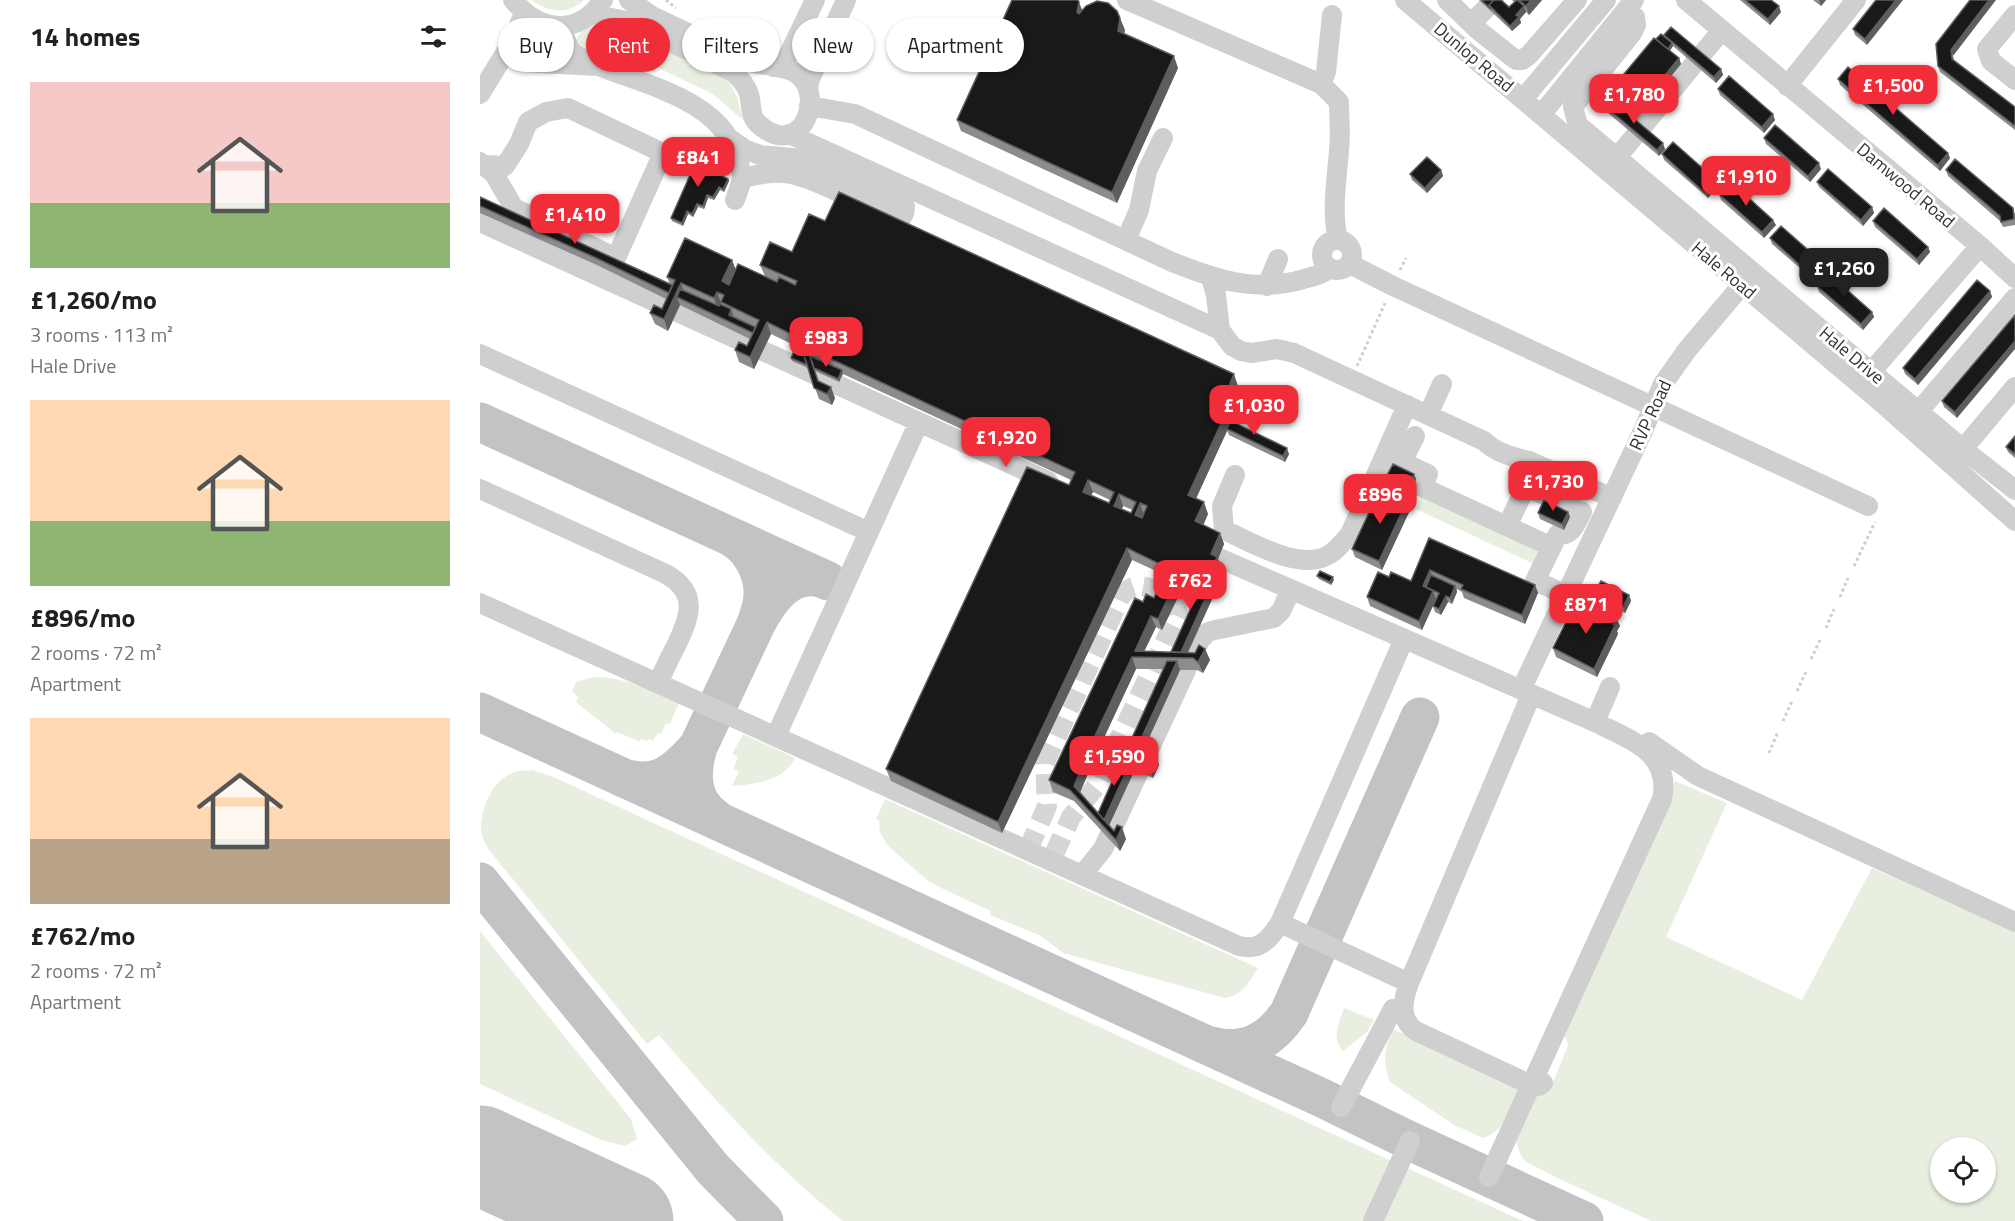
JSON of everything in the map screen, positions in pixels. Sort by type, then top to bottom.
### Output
[{"type":"street","points":[[629,0],[652,16],[682,30]]},
{"type":"street","points":[[651,0],[682,26]]},
{"type":"street","points":[[780,64],[787,58],[815,0]]},
{"type":"street","points":[[574,24],[597,7],[725,67],[742,81],[749,96],[753,117],[759,125],[768,132],[778,135],[799,131],[805,125],[810,79],[846,0]]},
{"type":"street","points":[[1126,0],[1321,84],[1339,102],[1340,147],[1336,183],[1338,240]]},
{"type":"street","name":"Dunlop Road","points":[[1405,0],[1541,115]]},
{"type":"street","points":[[1447,0],[1516,60],[1529,56],[1577,0]]},
{"type":"street","points":[[1472,23],[1494,0]]},
{"type":"street","points":[[1523,99],[1606,0]]},
{"type":"street","name":"Damwood Road","points":[[1686,0],[1980,246],[2015,278]]},
{"type":"street","points":[[1786,86],[1856,0]]},
{"type":"street","points":[[1541,115],[1630,4]]},
{"type":"street","name":"Hale Drive","points":[[1630,4],[1636,24],[1632,33],[1573,107],[1578,125],[1612,164],[2015,490]]},
{"type":"street","points":[[519,7],[534,18]]},
{"type":"street","points":[[1321,84],[1326,72],[1332,15]]},
{"type":"street","points":[[2015,15],[1988,49],[1991,61],[2015,80]]},
{"type":"street","points":[[1612,164],[1722,30]]},
{"type":"street","points":[[480,94],[498,65]]},
{"type":"street","points":[[780,69],[795,73],[803,80],[809,97]]},
{"type":"street","points":[[613,72],[677,97],[706,112],[725,131],[737,153],[742,178],[735,200]]},
{"type":"street","points":[[809,97],[855,114],[1211,278],[1267,286],[1287,284],[1322,274],[1330,268]]},
{"type":"street","points":[[568,108],[663,153],[616,258],[514,208],[494,174],[482,163],[505,166],[519,144],[528,122],[546,112],[568,108]]},
{"type":"street","name":"Hale Road","points":[[1541,115],[1612,164],[1742,285],[1881,402],[2015,521]]},
{"type":"street","points":[[789,134],[1220,330],[1232,346],[1241,351],[1251,353],[1277,349],[1294,353],[1484,441],[1494,440],[1519,451],[1529,461],[1612,498]]},
{"type":"street","points":[[1126,240],[1139,210],[1147,171],[1163,138]]},
{"type":"street","points":[[730,139],[746,150],[760,155],[793,158],[816,164],[898,201],[905,207],[905,212],[902,218],[890,219],[795,175],[767,173],[742,178]]},
{"type":"street","points":[[480,222],[1060,486]]},
{"type":"street","points":[[1338,240],[1344,241],[1353,254],[1350,264],[1337,271],[1324,264],[1322,259],[1323,250],[1329,242],[1338,240]]},
{"type":"street","points":[[1871,372],[1980,246]]},
{"type":"street","points":[[1267,286],[1278,259]]},
{"type":"street","points":[[1350,264],[1873,511]]},
{"type":"street","points":[[1211,278],[1216,295],[1220,330]]},
{"type":"street","name":"RVP Road","points":[[1403,1010],[1409,983],[1525,689],[1663,384],[1687,350],[1742,285]]},
{"type":"street","points":[[1919,411],[2015,298]]},
{"type":"street","points":[[480,354],[869,532]]},
{"type":"street","points":[[1428,415],[1442,384]]},
{"type":"street","points":[[1963,449],[2015,387]]},
{"type":"street","points":[[1235,475],[1222,506],[1224,530],[1285,557],[1308,560],[1329,555],[1350,534],[1407,405]]},
{"type":"street","points":[[776,736],[919,422]]},
{"type":"street","points":[[1415,436],[1402,462],[1428,474],[1422,487],[1552,547]]},
{"type":"street","points":[[1507,526],[1526,487],[1582,512],[1572,531],[1563,535],[1558,534],[1535,581],[1567,595]]},
{"type":"street","points":[[480,489],[666,574],[680,584],[688,599],[688,617],[658,683]]},
{"type":"street","points":[[1219,558],[1404,639],[1645,738],[1698,776],[2015,922]]},
{"type":"street","points":[[1082,875],[1103,849],[1200,640],[1208,632],[1274,618],[1281,611],[1291,589]]},
{"type":"street","points":[[480,603],[1239,946],[1249,948],[1264,942],[1272,935],[1280,922],[1404,639]]},
{"type":"street","points":[[1596,719],[1610,687]]},
{"type":"street","points":[[1513,1076],[1527,1075],[1533,1070],[1662,800],[1664,790],[1659,764],[1646,748],[1596,719]]},
{"type":"street","points":[[1489,1177],[1531,1085],[1653,801],[1657,786],[1656,777],[1646,760],[1633,750],[1611,741],[1596,719]]},
{"type":"street","points":[[1662,775],[1676,772],[1698,776]]},
{"type":"street","points":[[1280,922],[1409,983]]},
{"type":"street","points":[[1341,1107],[1393,1009],[1403,1010],[1407,1023],[1416,1031],[1531,1085]]},
{"type":"street","points":[[1373,1221],[1410,1141]]},
{"type":"path","points":[[666,0],[677,8]]},
{"type":"path","points":[[1355,370],[1406,258]]},
{"type":"path","points":[[1854,566],[1873,511]]},
{"type":"path","points":[[1840,597],[1848,578]]},
{"type":"path","points":[[1826,628],[1834,609]]},
{"type":"path","points":[[1811,659],[1820,640]]},
{"type":"path","points":[[1797,690],[1807,670]]},
{"type":"path","points":[[1783,721],[1792,701]]},
{"type":"path","points":[[1769,753],[1778,732]]},
{"type":"green space","points":[[532,0],[584,0],[572,8],[552,10]]},
{"type":"green space","points":[[586,27],[586,49],[576,39]]},
{"type":"green space","points":[[670,50],[682,55],[682,72],[716,72],[729,82],[737,97],[743,120],[713,94],[667,72],[670,72]]},
{"type":"green space","points":[[1422,494],[1540,549],[1534,564],[1416,509]]},
{"type":"green space","points":[[594,677],[627,682],[679,703],[670,724],[666,723],[661,734],[658,733],[653,741],[641,739],[640,742],[617,732],[616,734],[576,702],[578,697],[572,691],[576,682]]},
{"type":"green space","points":[[743,734],[795,758],[784,772],[768,780],[732,786],[739,771],[733,769],[738,757],[732,754]]},
{"type":"green space","points":[[532,770],[551,776],[1523,1221],[843,1221],[769,1156],[659,1035],[647,1044],[489,850],[481,833],[481,823],[489,795],[501,780],[509,775],[518,771]]},
{"type":"green space","points":[[1675,781],[1727,803],[1666,937],[1802,1000],[1872,868],[2015,932],[2015,1221],[1651,1221],[1553,1176],[1525,1161],[1520,1154],[1516,1140],[1535,1090],[1554,1080],[1568,1045],[1561,1032]]},
{"type":"green space","points":[[885,799],[1258,968],[1241,991],[1225,998],[1063,953],[1041,936],[990,915],[991,911],[927,880],[888,846],[880,833],[879,821],[876,819]]},
{"type":"green space","points":[[480,931],[631,1119],[637,1139],[625,1146],[601,1140],[480,1084]]},
{"type":"green space","points":[[1344,1008],[1374,1020],[1367,1032],[1343,1051],[1337,1041],[1337,1036]]},
{"type":"green space","points":[[1393,1029],[1520,1090],[1502,1125],[1483,1138],[1454,1125],[1390,1082],[1385,1055]]},
{"type":"building","points":[[1012,0],[1078,0],[1077,12],[1079,14],[1086,6],[1097,1],[1108,3],[1117,11],[1120,18],[1118,31],[1174,56],[1112,192],[957,120],[979,72],[1024,72],[1024,18],[1004,18]]},
{"type":"building","points":[[1483,0],[1494,0],[1489,5],[1490,8]]},
{"type":"building","points":[[1494,0],[1501,0],[1509,7],[1517,0],[1524,6],[1516,15],[1519,17],[1510,26],[1489,5]]},
{"type":"building","points":[[1519,0],[1531,0],[1526,6]]},
{"type":"building","points":[[1745,0],[1771,0],[1779,6],[1768,19]]},
{"type":"building","points":[[1876,0],[1896,0],[1865,39],[1853,29]]},
{"type":"building","points":[[1970,0],[1989,0],[1951,50],[1952,59],[2015,107],[2015,126],[1938,66],[1936,44]]},
{"type":"building","points":[[1671,27],[1721,69],[1714,77],[1664,35]]},
{"type":"building","points":[[1661,34],[1672,43],[1668,49],[1656,39]]},
{"type":"building","points":[[1654,38],[1679,58],[1639,107],[1614,86]]},
{"type":"building","points":[[1848,67],[1948,153],[1938,165],[1838,79]]},
{"type":"building","points":[[1729,76],[1773,114],[1762,127],[1718,89]]},
{"type":"building","points":[[1612,100],[1663,143],[1657,150],[1606,107]]},
{"type":"building","points":[[1775,125],[1819,163],[1808,176],[1764,138]]},
{"type":"building","points":[[1673,142],[1716,180],[1705,193],[1662,154]]},
{"type":"building","points":[[698,157],[715,165],[713,171],[728,179],[723,189],[719,187],[713,197],[707,195],[703,206],[697,204],[692,214],[687,211],[682,223],[671,218]]},
{"type":"building","points":[[1427,157],[1441,170],[1425,188],[1410,174]]},
{"type":"building","points":[[1955,159],[2013,208],[2014,219],[2001,222],[2000,216],[1946,170]]},
{"type":"building","points":[[1828,169],[1872,207],[1861,220],[1817,182]]},
{"type":"building","points":[[1730,181],[1773,220],[1762,232],[1719,194]]},
{"type":"building","points":[[839,192],[1234,374],[1219,410],[1226,413],[1188,495],[1204,502],[1195,521],[1220,533],[1211,554],[1217,557],[1204,584],[1180,573],[1158,619],[1151,616],[1135,651],[1195,653],[1199,645],[1205,649],[1198,662],[1193,658],[1132,657],[1095,736],[1146,760],[1150,751],[1155,754],[1149,767],[1093,741],[1074,786],[1114,831],[1117,825],[1122,827],[1116,840],[1070,790],[1049,780],[1135,598],[1143,602],[1146,594],[1154,598],[1168,568],[1127,548],[998,822],[886,769],[1027,467],[1069,485],[1075,472],[807,348],[818,381],[831,387],[827,394],[814,388],[799,338],[767,322],[750,357],[735,350],[739,342],[747,346],[759,320],[721,302],[724,295],[717,292],[714,298],[681,283],[664,319],[650,313],[654,305],[662,309],[675,280],[667,277],[685,238],[732,260],[722,281],[729,285],[738,264],[777,282],[779,277],[795,285],[797,281],[760,265],[770,242],[792,252],[809,214],[825,221]],"holes":[[[1088,480],[1114,492],[1109,503],[1083,492]],[[1119,494],[1136,502],[1131,513],[1114,506]],[[1140,503],[1147,506],[1142,518],[1135,515]]]},
{"type":"building","points":[[480,197],[672,285],[669,293],[480,206]]},
{"type":"building","points":[[1884,208],[1928,247],[1917,259],[1873,221]]},
{"type":"building","points":[[1781,226],[1824,264],[1813,277],[1770,238]]},
{"type":"building","points":[[1828,273],[1872,312],[1861,324],[1817,286]]},
{"type":"building","points":[[1977,280],[1990,291],[1915,379],[1903,368]]},
{"type":"building","points":[[680,289],[731,309],[729,315],[755,327],[753,333],[677,297]]},
{"type":"building","points":[[2015,315],[2015,341],[1955,412],[1942,401]]},
{"type":"building","points":[[795,349],[803,353],[807,365],[791,358]]},
{"type":"building","points":[[810,356],[842,370],[838,379],[814,368]]},
{"type":"building","points":[[1226,413],[1239,419],[1237,424],[1287,448],[1283,456],[1227,429],[1230,422],[1226,421],[1228,418]]},
{"type":"building","points":[[2015,436],[2015,454],[2006,447]]},
{"type":"building","points":[[1393,464],[1414,474],[1407,489],[1385,479]]},
{"type":"building","points":[[1380,489],[1407,501],[1379,561],[1352,549]]},
{"type":"building","points":[[1544,500],[1568,512],[1562,524],[1538,513]]},
{"type":"building","points":[[1429,538],[1535,585],[1522,615],[1461,589],[1463,585],[1430,570],[1423,586],[1433,591],[1419,621],[1367,597],[1378,572],[1389,577],[1391,572],[1411,581]]},
{"type":"building","points":[[1320,571],[1333,577],[1330,582],[1317,576]]},
{"type":"building","points":[[1431,575],[1455,586],[1450,598],[1446,596],[1439,609],[1433,606],[1439,593],[1426,587]]},
{"type":"building","points":[[1181,576],[1210,588],[1181,652],[1171,652],[1198,592],[1177,584]]},
{"type":"building","points":[[1601,581],[1629,595],[1623,607],[1590,590],[1593,585],[1597,588]]},
{"type":"building","points":[[1574,606],[1589,613],[1592,606],[1616,618],[1613,624],[1615,625],[1594,669],[1553,648]]},
{"type":"building","points":[[1167,661],[1177,661],[1134,754],[1126,751]]},
{"type":"building","points":[[1123,757],[1131,761],[1104,820],[1098,813]]},
{"type":"taxiway","points":[[480,422],[828,581]]},
{"type":"taxiway","points":[[733,538],[751,555],[759,571],[763,599],[756,624],[774,596],[790,582],[799,578],[821,578]]},
{"type":"taxiway","points":[[698,747],[756,624]]},
{"type":"taxiway","points":[[480,712],[1320,1097],[1584,1221]]},
{"type":"taxiway","points":[[1212,1046],[1247,1047],[1266,1038],[1289,1013],[1420,717]]},
{"type":"taxiway","points":[[623,778],[646,781],[665,776],[682,764],[698,747],[694,763],[697,795],[705,809],[720,822]]},
{"type":"taxiway","points":[[480,882],[713,1169],[764,1221]]},
{"type":"runway","points":[[480,1155],[624,1221]]},
{"type":"tunnel","points":[[1028,850],[1047,806],[1045,762],[1121,596],[1130,588],[1137,586],[1156,590],[1173,601],[1178,614],[1098,784],[1071,817],[1051,861]]}]
